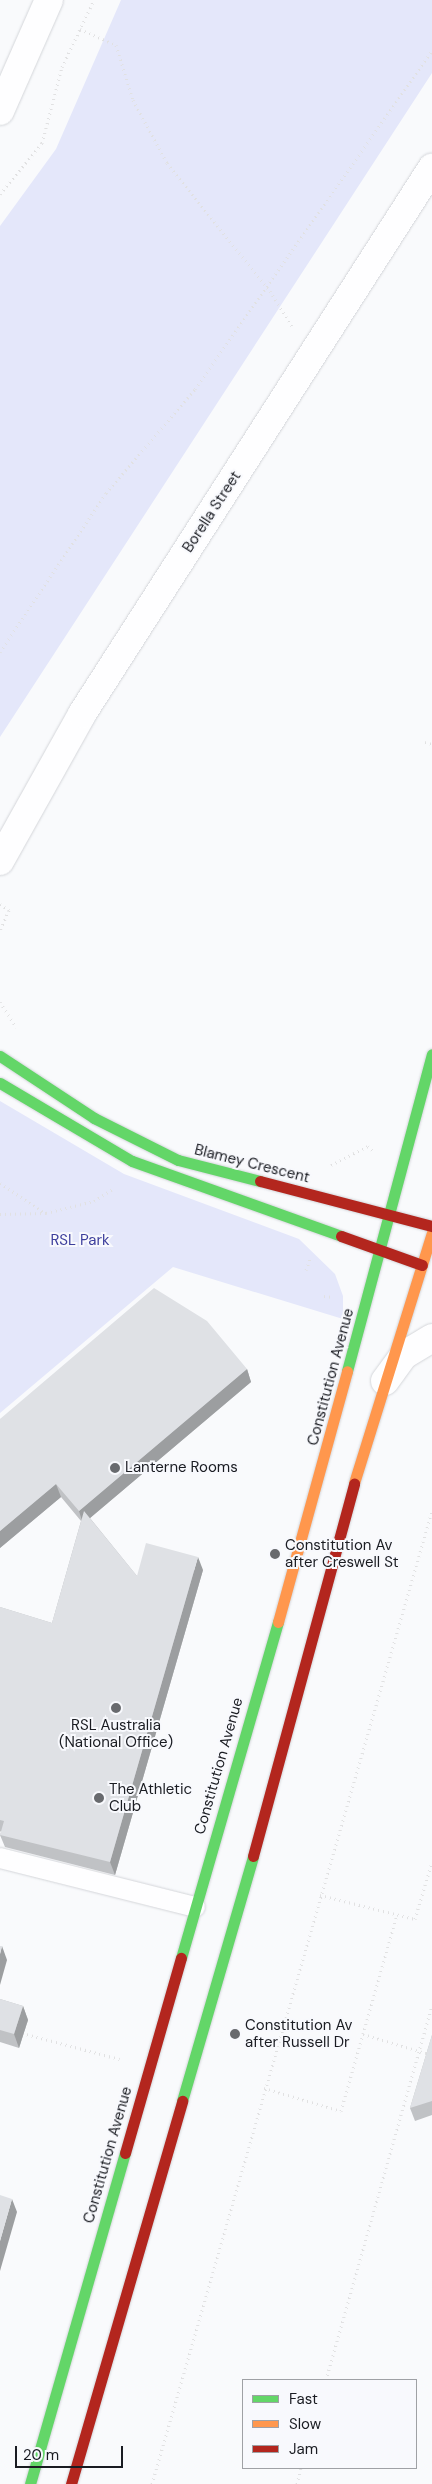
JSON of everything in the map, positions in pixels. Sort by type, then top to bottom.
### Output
[{"type":"street","points":[[0,111],[50,0]]},
{"type":"street","name":"Borella Street","points":[[0,861],[82,714],[316,352],[432,168]]},
{"type":"street","name":"Constitution Avenue","points":[[30,2484],[207,1902],[294,1567],[432,1054]]},
{"type":"street","points":[[6,1056],[132,1161],[427,1267]]},
{"type":"street","name":"Blamey Crescent","points":[[6,1056],[94,1118],[178,1160],[432,1226]]},
{"type":"street","points":[[71,2484],[238,1908],[376,1402],[427,1267],[432,1232]]},
{"type":"street","points":[[376,1402],[399,1360],[432,1338]]},
{"type":"street","points":[[207,1902],[238,1908]]},
{"type":"lane","points":[[0,1858],[207,1902]]},
{"type":"path","points":[[0,194],[42,143],[62,67],[94,0]]},
{"type":"path","points":[[80,29],[116,45],[133,100],[167,163],[267,287],[285,319],[316,352]]},
{"type":"path","points":[[0,652],[106,493],[195,389],[432,50]]},
{"type":"path","points":[[424,742],[432,744]]},
{"type":"path","points":[[0,904],[9,910],[0,930]]},
{"type":"path","points":[[0,1002],[6,1056]]},
{"type":"path","points":[[324,1165],[338,1164],[368,1146]]},
{"type":"path","points":[[0,1183],[46,1213]]},
{"type":"path","points":[[0,1214],[46,1213],[94,1201],[118,1185]]},
{"type":"path","points":[[152,2484],[264,2088],[432,1512]]},
{"type":"path","points":[[320,1895],[415,1919],[432,1862]]},
{"type":"path","points":[[264,2088],[341,2111],[397,1914]]},
{"type":"path","points":[[326,2379],[432,2006]]},
{"type":"path","points":[[17,2031],[127,2061]]},
{"type":"path","points":[[363,2034],[432,2055]]},
{"type":"path","points":[[297,2484],[301,2469]]},
{"type":"green space","points":[[121,0],[432,0],[432,73],[0,737],[0,226],[56,149]]},
{"type":"green space","name":"RSL Park","points":[[0,1101],[124,1174],[299,1239],[335,1274],[343,1296],[343,1319],[173,1267],[0,1413]]},
{"type":"building","points":[[154,1288],[207,1321],[247,1369],[79,1511],[56,1484],[0,1531],[0,1419]]},
{"type":"building","points":[[84,1511],[137,1576],[146,1543],[198,1557],[110,1862],[0,1835],[4,1821],[0,1820],[0,1607],[52,1623]]},
{"type":"building","points":[[0,1999],[23,2006],[14,2034],[0,2030]]},
{"type":"building","points":[[432,2035],[432,2101],[410,2108]]},
{"type":"building","points":[[0,2195],[12,2199],[0,2241]]},
{"type":"traffic: fast","points":[[347,1371],[432,1054]]},
{"type":"traffic: fast","points":[[0,1056],[94,1118],[178,1160],[260,1181]]},
{"type":"traffic: fast","points":[[0,1083],[132,1161],[341,1236]]},
{"type":"traffic: fast","points":[[181,1958],[278,1622]]},
{"type":"traffic: fast","points":[[182,2101],[253,1856]]},
{"type":"traffic: fast","points":[[30,2484],[125,2153]]},
{"type":"traffic: slow","points":[[354,1483],[432,1232]]},
{"type":"traffic: slow","points":[[278,1622],[347,1371]]},
{"type":"traffic: jam","points":[[260,1181],[432,1226]]},
{"type":"traffic: jam","points":[[341,1236],[422,1265]]},
{"type":"traffic: jam","points":[[253,1856],[354,1483]]},
{"type":"traffic: jam","points":[[125,2153],[181,1958]]},
{"type":"traffic: jam","points":[[71,2484],[182,2101]]},
{"type":"place","name":"Lanterne Rooms","points":[[115,1468]]},
{"type":"place","name":"Constitution Av after Creswell St","points":[[275,1554]]},
{"type":"place","name":"RSL Australia (National Office)","points":[[116,1708]]},
{"type":"place","name":"The Athletic Club","points":[[99,1798]]},
{"type":"place","name":"Constitution Av after Russell Dr","points":[[235,2034]]}]
